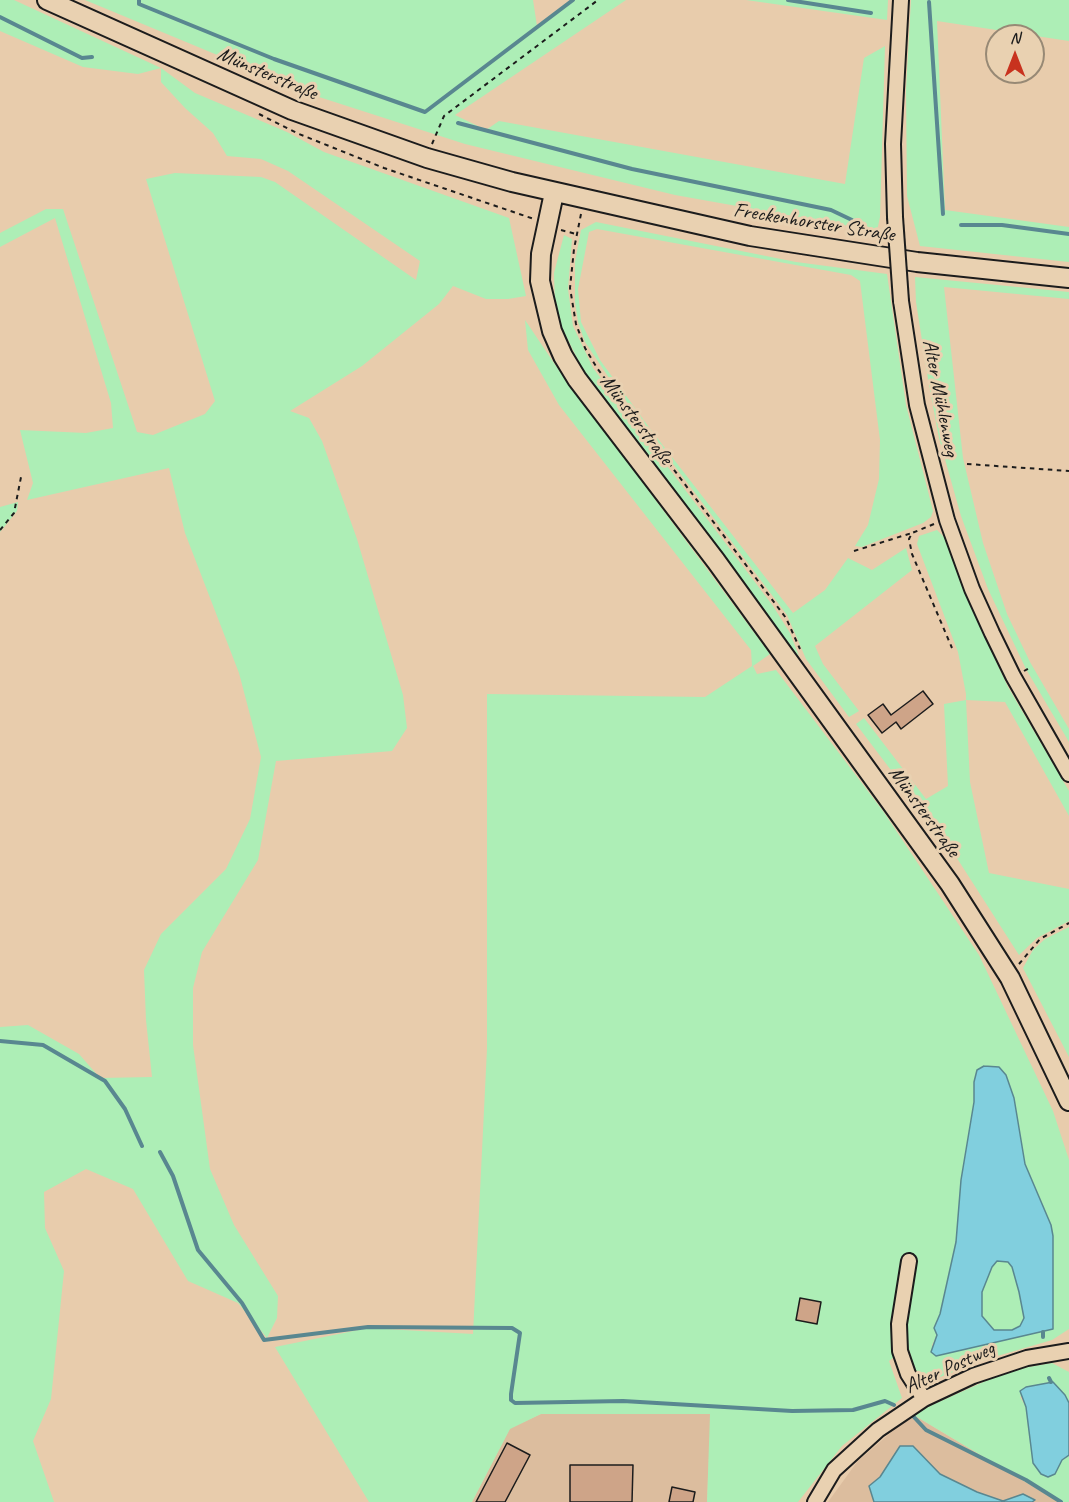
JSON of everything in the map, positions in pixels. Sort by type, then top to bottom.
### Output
[{"type":"main road","name":"Münsterstraße","points":[[47,0],[292,110],[426,158],[554,193],[541,254],[540,281],[552,332],[563,356],[716,561],[950,884],[1010,978],[1051,1058],[1069,1101]]},
{"type":"main road","name":"Freckenhorster Straße","points":[[554,193],[750,236],[820,248],[917,262],[1069,278]]},
{"type":"street","name":"Alter Mühlenweg","points":[[901,0],[893,144],[895,217],[901,301],[917,405],[947,520],[972,589],[1013,676],[1069,774]]},
{"type":"street","points":[[909,1261],[899,1324],[900,1351],[908,1374],[924,1399]]},
{"type":"street","name":"Alter Postweg","points":[[815,1502],[834,1470],[878,1430],[924,1399],[973,1376],[1027,1358],[1069,1351]]},
{"type":"path","points":[[426,158],[444,116],[598,0]]},
{"type":"path","points":[[257,113],[299,134],[384,168],[576,234]]},
{"type":"path","points":[[584,201],[576,234],[570,288],[576,324],[585,348],[597,368],[786,618],[803,656]]},
{"type":"path","points":[[967,464],[1069,471]]},
{"type":"path","points":[[0,530],[15,513],[21,477]]},
{"type":"path","points":[[854,550],[947,520]]},
{"type":"path","points":[[912,533],[909,538],[912,554],[952,648]]},
{"type":"path","points":[[1023,671],[1028,680]]},
{"type":"path","points":[[1018,965],[1040,939],[1069,923]]},
{"type":"shaded area","points":[[541,1414],[711,1414],[707,1502],[472,1502],[510,1428]]},
{"type":"shaded area","points":[[912,1414],[1059,1502],[828,1502],[857,1462]]},
{"type":"green space","points":[[0,0],[14,0],[161,68],[138,74],[83,67],[0,31]]},
{"type":"green space","points":[[85,0],[533,0],[537,26],[575,0],[626,0],[455,115],[486,130],[499,121],[845,184],[864,58],[885,46],[880,217],[877,231],[675,195],[465,144],[316,96]]},
{"type":"green space","points":[[746,0],[888,0],[887,20]]},
{"type":"green space","points":[[911,0],[1069,0],[1069,41],[1045,37],[1045,24],[985,24],[985,28],[937,21],[945,210],[1069,227],[1069,262],[920,246],[907,196],[906,89]]},
{"type":"green space","points":[[161,68],[195,93],[287,132],[324,152],[509,218],[526,296],[486,299],[453,286],[439,304],[362,366],[290,411],[309,418],[322,441],[357,539],[403,695],[407,728],[392,751],[276,761],[258,860],[202,952],[193,988],[193,1045],[210,1169],[234,1225],[278,1296],[277,1318],[267,1338],[238,1303],[188,1281],[133,1189],[86,1169],[44,1192],[45,1228],[64,1271],[51,1399],[33,1441],[54,1502],[0,1502],[0,1027],[28,1025],[79,1054],[100,1078],[152,1077],[144,970],[161,934],[226,869],[250,819],[261,757],[239,673],[185,533],[169,468],[27,500],[33,483],[20,430],[86,433],[113,428],[111,403],[55,218],[0,247],[0,233],[46,209],[63,209],[137,432],[153,435],[205,414],[215,401],[146,179],[175,173],[261,177],[275,182],[416,280],[420,261],[288,171],[261,159],[227,156],[213,133],[161,82]]},
{"type":"green space","points":[[596,222],[796,262],[887,274],[906,405],[933,511],[931,517],[923,523],[862,547],[855,546],[868,525],[879,479],[880,440],[860,281],[851,275],[597,229],[589,232],[578,289],[581,322],[600,360],[651,430],[793,613],[825,590],[848,558],[872,570],[906,548],[912,570],[815,646],[823,664],[859,711],[849,717],[806,659],[787,615],[615,387],[585,342],[578,322],[575,302],[575,262],[581,230]]},
{"type":"green space","points":[[564,235],[572,239],[568,289],[573,326],[593,368],[773,606],[790,633],[799,656],[776,633],[588,380],[560,324],[555,305],[554,273]]},
{"type":"green space","points":[[915,277],[1069,292],[1069,299],[944,287],[963,458],[983,543],[1007,614],[1030,662],[1069,729],[1069,742],[1026,669],[988,589],[961,516],[939,438],[916,302]]},
{"type":"green space","points":[[525,320],[556,366],[770,654],[753,666],[757,674],[776,670],[883,811],[979,955],[1053,1111],[1069,1160],[1069,1329],[1052,1340],[987,1359],[927,1382],[915,1370],[908,1346],[889,1361],[902,1398],[842,1446],[798,1502],[707,1502],[710,1414],[541,1414],[510,1429],[472,1502],[369,1502],[275,1347],[368,1328],[473,1334],[487,1049],[487,694],[705,697],[752,666],[751,650],[559,405],[528,350]],"holes":[[[984,1066],[999,1067],[1006,1075],[1014,1098],[1025,1164],[1051,1225],[1053,1329],[936,1356],[932,1345],[937,1335],[934,1327],[940,1314],[956,1242],[961,1180],[974,1102],[974,1082],[977,1070]]]},
{"type":"green space","points":[[18,502],[17,511],[0,532],[0,507]]},
{"type":"green space","points":[[937,530],[945,538],[974,614],[1008,687],[1069,791],[1069,816],[1005,702],[966,700],[958,652],[917,544],[919,536]]},
{"type":"green space","points":[[966,700],[970,782],[989,873],[1069,889],[1069,921],[1037,938],[1019,955],[953,852],[856,724],[864,718],[926,799],[948,786],[944,704]]},
{"type":"green space","points":[[1069,927],[1069,1057],[1023,968],[1033,950],[1045,939]]},
{"type":"green space","points":[[997,1261],[1009,1262],[1019,1292],[1024,1318],[1020,1326],[1013,1330],[994,1330],[982,1316],[982,1292],[992,1267]]},
{"type":"green space","points":[[1052,1363],[1069,1372],[1069,1403],[1053,1382],[1045,1383],[1020,1397],[1026,1407],[1030,1433],[1062,1460],[1069,1455],[1069,1502],[1059,1502],[912,1414],[990,1379],[1023,1368]]},
{"type":"water","points":[[984,1066],[999,1067],[1006,1075],[1014,1098],[1025,1164],[1051,1225],[1053,1236],[1053,1329],[936,1356],[931,1352],[937,1335],[934,1328],[940,1314],[956,1242],[961,1180],[977,1070]],"holes":[[[997,1261],[1008,1262],[1012,1267],[1024,1318],[1020,1326],[1012,1330],[994,1330],[982,1316],[982,1292],[992,1267]]]},
{"type":"water","points":[[1053,1382],[1069,1403],[1069,1455],[1062,1460],[1055,1474],[1048,1477],[1041,1474],[1033,1463],[1026,1407],[1020,1391],[1026,1387]]},
{"type":"water","points":[[900,1446],[913,1446],[940,1474],[977,1492],[1003,1501],[1023,1494],[1035,1500],[1032,1502],[874,1502],[869,1486],[880,1477]]},
{"type":"building","points":[[923,691],[933,704],[901,729],[896,722],[882,733],[868,715],[883,704],[891,715]]},
{"type":"building","points":[[800,1298],[821,1302],[817,1324],[796,1320]]},
{"type":"building","points":[[507,1443],[530,1455],[505,1502],[476,1502]]},
{"type":"building","points":[[570,1465],[633,1465],[632,1502],[570,1502]]},
{"type":"building","points":[[672,1487],[695,1492],[693,1502],[669,1502]]},
{"type":"waterway","points":[[139,0],[139,4],[274,59],[425,112],[573,0]]},
{"type":"waterway","points":[[788,0],[871,13]]},
{"type":"waterway","points":[[929,2],[943,214]]},
{"type":"waterway","points":[[0,17],[82,58],[92,57]]},
{"type":"waterway","points":[[458,123],[632,169],[831,210],[852,220]]},
{"type":"waterway","points":[[961,225],[1002,225],[1069,234]]},
{"type":"waterway","points":[[0,1041],[43,1045],[105,1081],[125,1109],[142,1146]]},
{"type":"waterway","points":[[160,1152],[173,1176],[198,1250],[242,1303],[264,1340],[368,1327],[512,1328],[520,1333],[511,1394],[511,1400],[515,1403],[623,1401],[792,1411],[853,1410],[885,1401],[894,1405]]},
{"type":"waterway","points":[[1043,1332],[1043,1337]]},
{"type":"waterway","points":[[1049,1378],[1051,1382]]},
{"type":"waterway","points":[[913,1416],[926,1430],[1026,1480],[1061,1502]]}]
